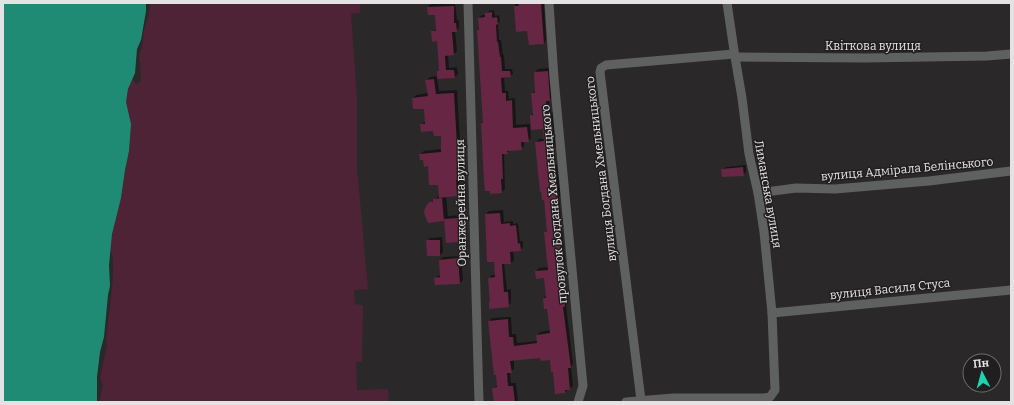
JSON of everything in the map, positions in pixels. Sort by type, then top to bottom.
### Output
[{"type":"street","name":"Оранжерейна вулиця","points":[[468,3],[479,402]]},
{"type":"street","name":"провулок Богдана Хмельницького","points":[[549,3],[554,78],[583,386],[578,402]]},
{"type":"street","name":"Лиманська вулиця","points":[[700,400],[764,398],[770,396],[775,390],[776,378],[772,313],[764,232],[758,193],[749,154],[727,3]]},
{"type":"street","name":"Квіткова вулиця","points":[[734,56],[865,58],[987,56],[1011,54]]},
{"type":"street","name":"вулиця Богдана Хмельницького","points":[[641,400],[600,72],[601,68],[606,65],[734,56]]},
{"type":"street","name":"вулиця Адмірала Белінського","points":[[758,193],[796,188],[835,189],[929,181],[1011,171]]},
{"type":"street","name":"вулиця Василя Стуса","points":[[772,313],[1011,290]]},
{"type":"street","points":[[626,402],[673,398],[700,400]]},
{"type":"shaded area","points":[[3,3],[146,3],[141,40],[137,49],[135,73],[128,89],[126,102],[131,124],[129,151],[121,198],[112,234],[109,265],[110,286],[104,337],[100,352],[97,377],[97,402],[3,402]]},
{"type":"shaded area","points":[[150,3],[360,3],[360,13],[351,14],[357,99],[357,167],[368,289],[354,290],[355,304],[363,305],[362,362],[356,362],[357,390],[388,389],[389,402],[99,402],[103,386],[100,377],[107,346],[106,339],[113,278],[113,258],[110,249],[114,222],[121,198],[129,151],[130,119],[126,102],[128,89],[132,78],[136,84],[140,82],[139,55],[142,47],[144,29],[149,15]]},
{"type":"building","points":[[518,3],[541,3],[544,44],[529,45],[527,31],[516,32],[514,6],[519,6]]},
{"type":"building","points":[[454,6],[454,23],[456,23],[457,32],[452,32],[454,55],[445,56],[446,70],[454,70],[455,78],[437,79],[437,71],[439,71],[437,41],[432,42],[431,31],[436,31],[435,15],[428,15],[427,7]]},
{"type":"building","points":[[492,12],[492,18],[497,17],[497,42],[501,57],[502,71],[510,71],[511,77],[501,78],[502,93],[506,93],[506,101],[512,100],[513,128],[527,127],[529,142],[521,142],[522,150],[507,151],[508,154],[502,154],[502,193],[490,194],[490,191],[485,191],[484,182],[481,123],[483,123],[477,30],[479,30],[478,18],[485,17],[485,13]]},
{"type":"building","points":[[548,71],[550,101],[546,101],[548,115],[551,115],[555,150],[550,150],[551,167],[554,167],[558,199],[556,199],[563,265],[559,265],[559,268],[561,291],[562,296],[564,296],[565,307],[563,307],[571,368],[568,368],[570,390],[565,390],[565,393],[555,394],[553,372],[551,372],[550,360],[541,361],[540,358],[510,361],[512,373],[507,373],[508,386],[513,386],[515,402],[494,402],[492,388],[497,387],[496,375],[494,375],[488,321],[508,319],[509,337],[513,337],[514,346],[537,343],[536,335],[550,333],[547,309],[544,309],[543,298],[546,298],[544,278],[536,279],[535,271],[548,270],[544,232],[547,232],[544,200],[542,200],[541,191],[540,192],[535,142],[544,141],[543,129],[531,130],[530,115],[533,115],[531,93],[535,93],[534,72]]},
{"type":"building","points":[[434,79],[436,94],[454,93],[458,162],[458,180],[456,180],[457,196],[439,198],[438,185],[429,185],[428,166],[424,167],[423,160],[420,160],[419,154],[441,152],[441,136],[434,136],[433,131],[421,132],[420,124],[425,124],[424,109],[413,109],[412,98],[428,96],[425,80]]},
{"type":"building","points":[[743,167],[744,176],[722,177],[721,169]]},
{"type":"building","points":[[442,198],[444,221],[428,223],[424,213],[425,208],[429,202],[433,202],[433,199]]},
{"type":"building","points":[[500,213],[501,224],[510,223],[510,226],[516,225],[518,244],[520,243],[521,251],[510,252],[511,264],[502,264],[504,292],[508,292],[509,307],[489,309],[490,302],[488,278],[495,277],[494,262],[487,262],[485,214]]},
{"type":"building","points":[[458,218],[458,242],[446,243],[444,219]]},
{"type":"building","points":[[426,240],[440,240],[440,256],[427,256]]},
{"type":"building","points":[[458,258],[460,284],[435,285],[434,278],[440,277],[439,260]]}]
